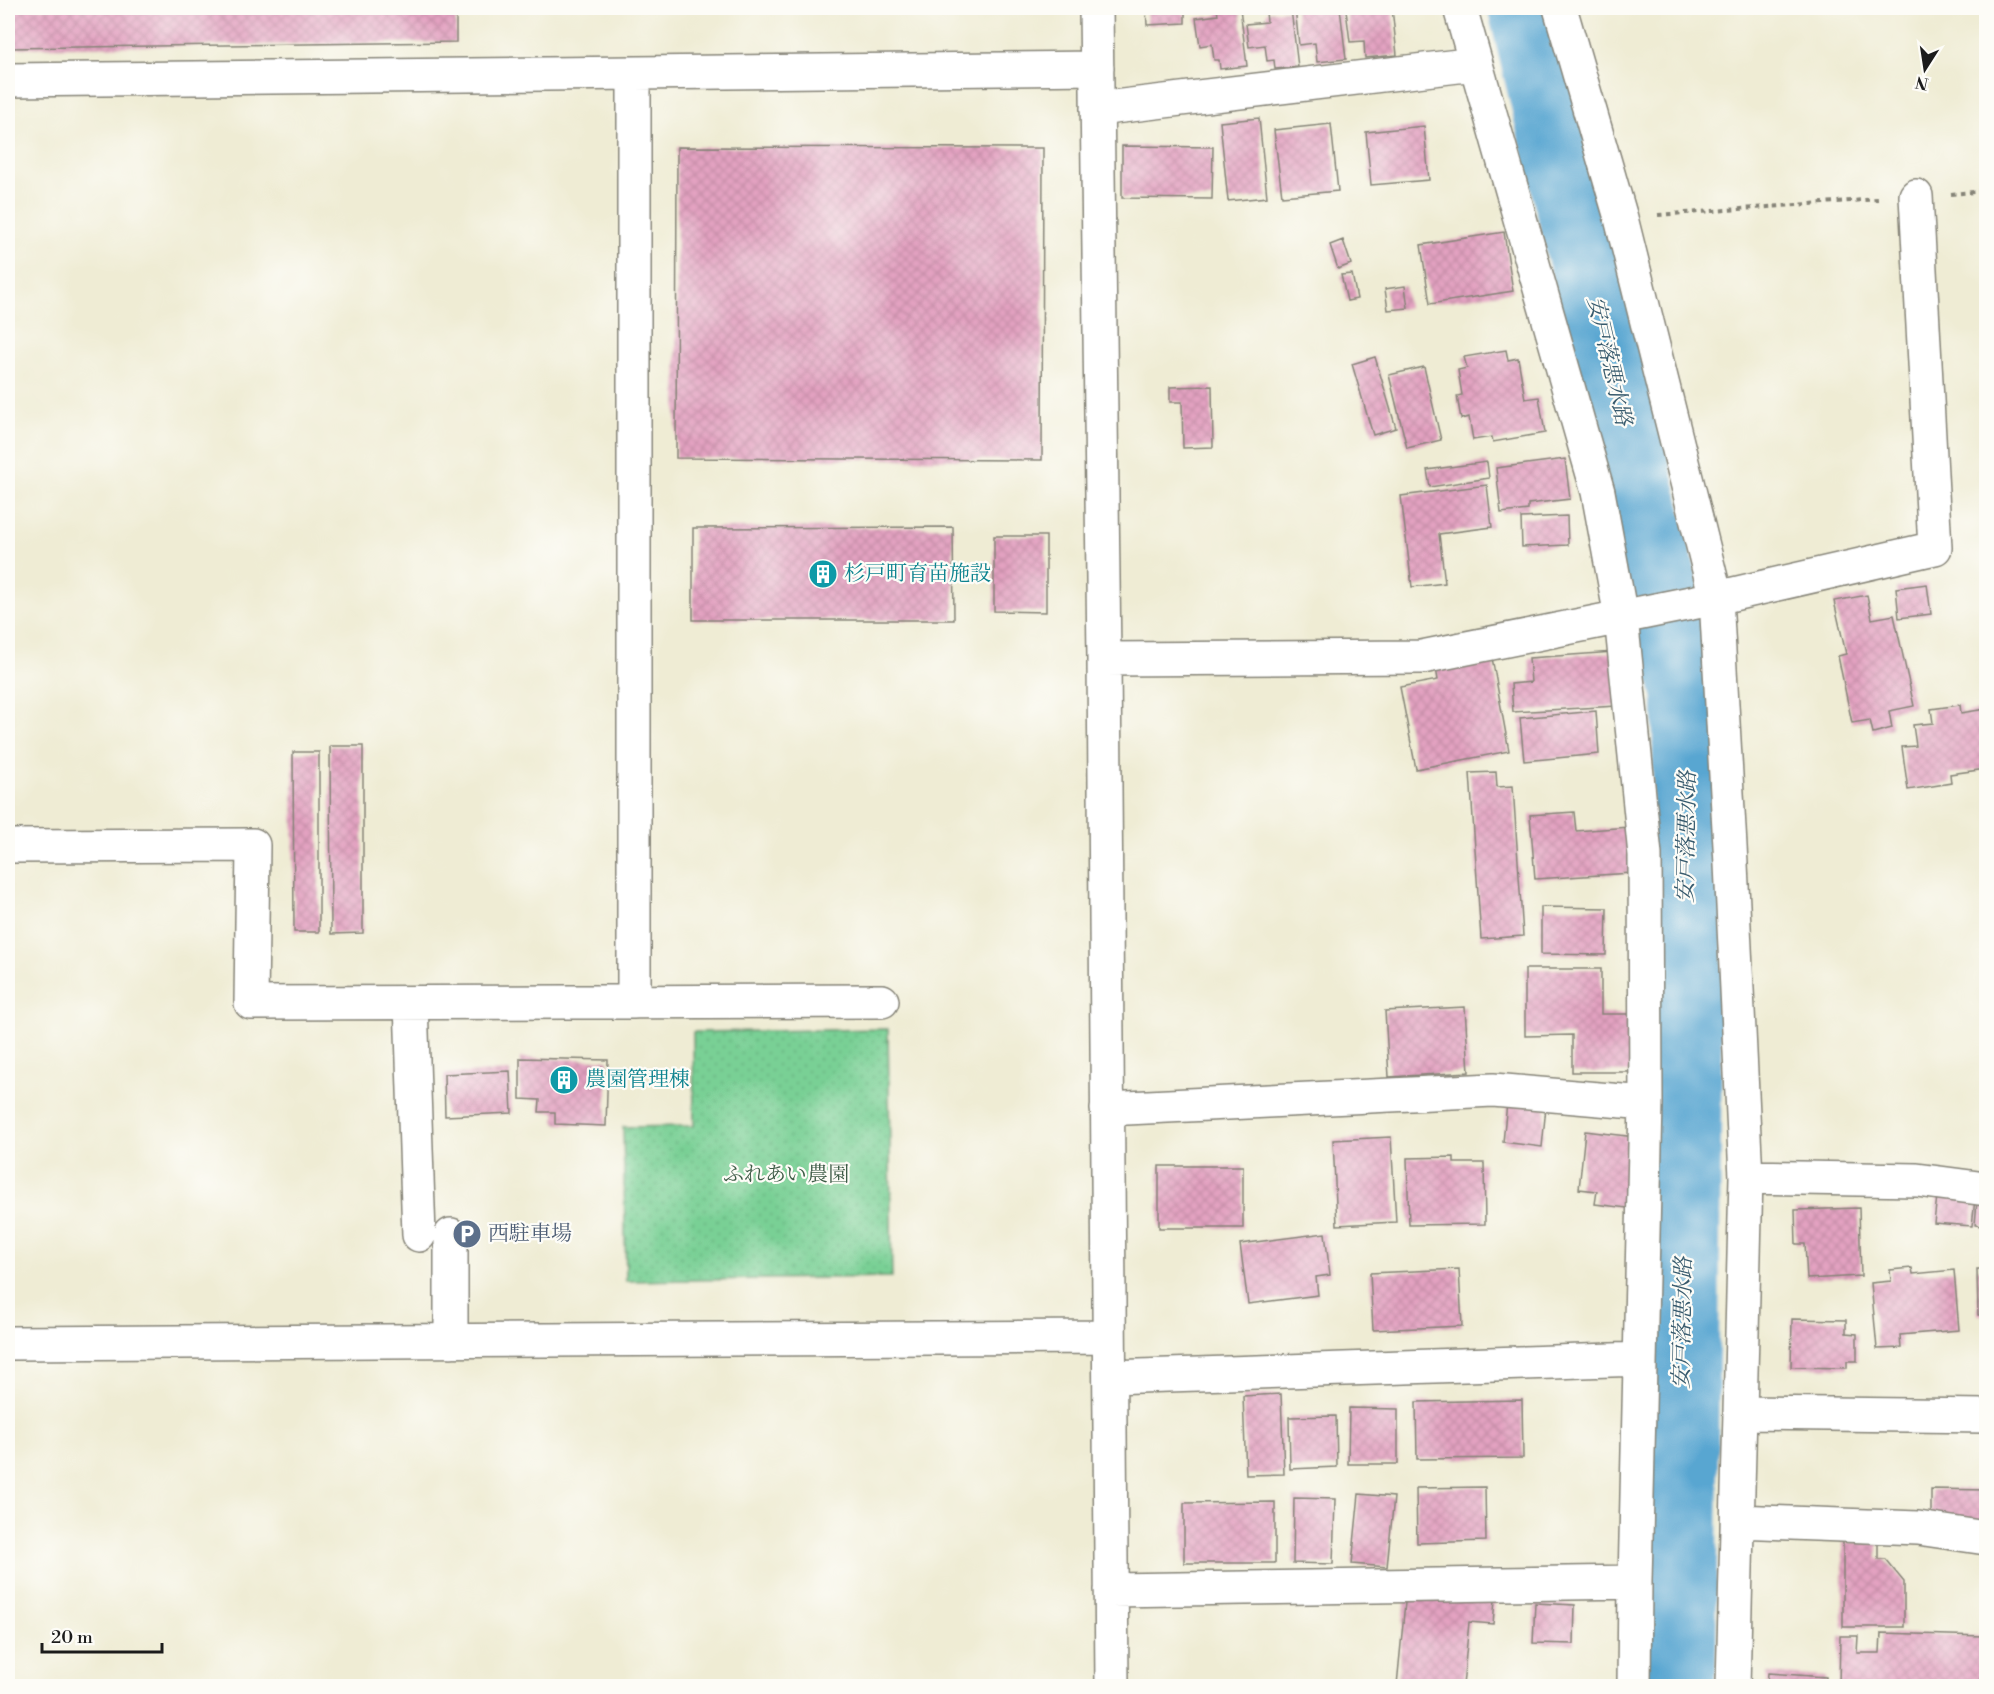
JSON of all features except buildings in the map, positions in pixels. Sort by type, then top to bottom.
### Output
[{"type":"street","points":[[1096,8],[1112,1686]]},
{"type":"street","points":[[1460,8],[1598,492],[1628,616],[1646,855],[1646,1103],[1634,1686]]},
{"type":"street","points":[[1560,8],[1621,218],[1706,600],[1732,876],[1746,1177],[1733,1686]]},
{"type":"street","points":[[1097,109],[1475,64]]},
{"type":"street","points":[[8,81],[1097,68]]},
{"type":"street","points":[[634,74],[634,1002]]},
{"type":"street","points":[[1104,659],[1422,657],[1706,600],[1935,548],[1917,196]]},
{"type":"street","points":[[8,846],[253,845],[251,1003],[882,1001]]},
{"type":"street","points":[[411,1003],[435,1235],[451,1341]]},
{"type":"street","points":[[1107,1109],[1493,1090],[1646,1103]]},
{"type":"street","points":[[1746,1177],[1917,1180],[1986,1188]]},
{"type":"street","points":[[8,1343],[1109,1337]]},
{"type":"street","points":[[1110,1377],[1640,1359]]},
{"type":"street","points":[[1741,1413],[1986,1416]]},
{"type":"street","points":[[1738,1521],[1918,1528],[1986,1538]]},
{"type":"street","points":[[1111,1590],[1635,1582]]},
{"type":"path","points":[[1621,218],[1986,191]]},
{"type":"green space","name":"ふれあい農園","points":[[888,1029],[892,1277],[626,1281],[623,1127],[694,1126],[693,1032]]},
{"type":"waterway","name":"安戸落悪水路","points":[[1524,8],[1689,696],[1680,1686]]},
{"type":"place","name":"杉戸町育苗施設","points":[[823,574]]},
{"type":"place","name":"農園管理棟","points":[[564,1080]]},
{"type":"place","name":"西駐車場","points":[[467,1234]]}]
